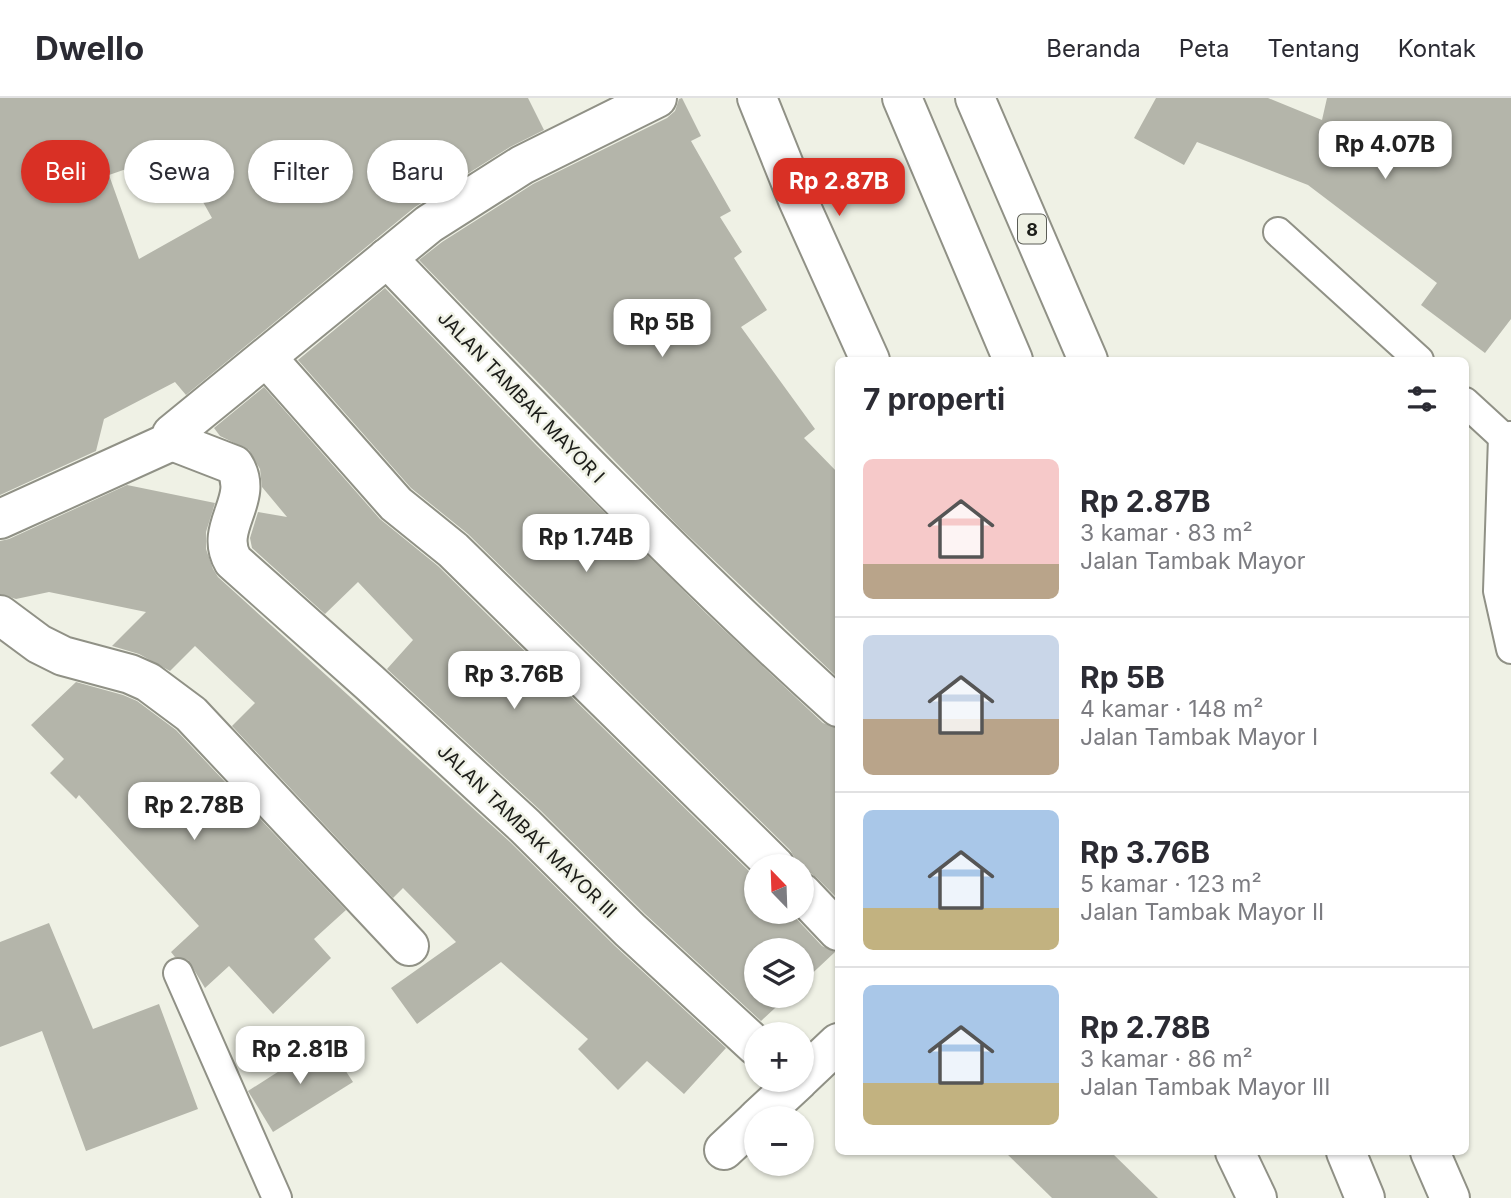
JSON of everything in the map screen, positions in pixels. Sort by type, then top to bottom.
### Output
[{"type":"main road","points":[[0,519],[172,441],[172,434],[429,224],[522,165],[657,98]]},
{"type":"main road","points":[[757,98],[798,200],[869,357]]},
{"type":"main road","points":[[902,98],[1012,357]]},
{"type":"main road","name":"8","points":[[975,98],[1087,357]]},
{"type":"main road","name":"JALAN TAMBAK MAYOR I","points":[[387,258],[616,495],[751,628],[835,705]]},
{"type":"main road","points":[[267,358],[396,505],[453,551],[763,854]]},
{"type":"main road","name":"JALAN TAMBAK MAYOR III","points":[[172,441],[234,465],[239,472],[242,487],[226,538],[226,550],[233,561],[525,826],[630,930],[744,1035]]},
{"type":"main road","points":[[0,615],[39,644],[63,656],[130,674],[148,682],[191,714],[409,946]]},
{"type":"main road","points":[[814,906],[835,928]]},
{"type":"main road","points":[[814,1065],[835,1046]]},
{"type":"main road","points":[[770,1106],[785,1092]]},
{"type":"main road","points":[[724,1150],[744,1131]]},
{"type":"main road","points":[[1236,1155],[1257,1198]]},
{"type":"main road","points":[[1347,1155],[1365,1198]]},
{"type":"lane","points":[[1278,232],[1416,357]]},
{"type":"lane","points":[[1469,405],[1507,437],[1498,591],[1511,649]]},
{"type":"lane","points":[[178,973],[277,1198]]},
{"type":"building","points":[[0,98],[528,98],[544,130],[510,147],[468,174],[468,140],[367,140],[367,203],[421,203],[186,395],[175,382],[104,419],[96,451],[0,495]]},
{"type":"building","points":[[682,98],[701,136],[691,141],[731,211],[720,217],[742,252],[734,258],[767,310],[741,327],[815,429],[804,438],[835,470],[835,675],[680,528],[419,260],[442,242],[533,184],[667,118],[675,111],[679,99]]},
{"type":"building","points":[[1156,98],[1268,98],[1322,120],[1327,98],[1511,98],[1511,319],[1485,353],[1421,305],[1437,283],[1308,185],[1197,142],[1184,165],[1134,138]]},
{"type":"building","points":[[385,288],[537,446],[707,614],[823,723],[835,727],[835,896],[814,876],[814,854],[792,854],[468,534],[411,488],[298,360]]},
{"type":"building","points":[[264,387],[380,519],[438,566],[744,866],[744,924],[801,924],[822,946],[835,952],[814,972],[814,938],[744,938],[744,1005],[645,914],[540,810],[387,669],[413,640],[358,582],[325,614],[252,548],[250,538],[258,512],[287,517],[262,487],[260,469],[249,450],[220,436],[214,428]]},
{"type":"building","points":[[127,485],[215,503],[206,532],[206,549],[218,577],[510,842],[615,946],[726,1048],[684,1094],[647,1061],[618,1090],[578,1049],[588,1039],[501,962],[417,1024],[391,988],[456,942],[403,888],[393,898],[232,726],[255,703],[195,646],[170,671],[139,654],[112,646],[146,612],[49,592],[16,599],[0,594],[0,541]]},
{"type":"building","points":[[76,682],[137,701],[176,730],[346,910],[314,939],[331,958],[273,1014],[229,966],[205,988],[188,960],[175,957],[171,952],[199,926],[79,795],[76,799],[50,773],[64,759],[31,725]]},
{"type":"building","points":[[49,923],[93,1029],[159,1004],[198,1109],[86,1151],[42,1031],[0,1047],[0,942]]},
{"type":"building","points":[[747,1008],[775,1008],[761,1021]]},
{"type":"building","points":[[326,1041],[353,1082],[273,1132],[248,1091]]},
{"type":"building","points":[[1008,1155],[1114,1155],[1158,1198],[1052,1198]]}]
